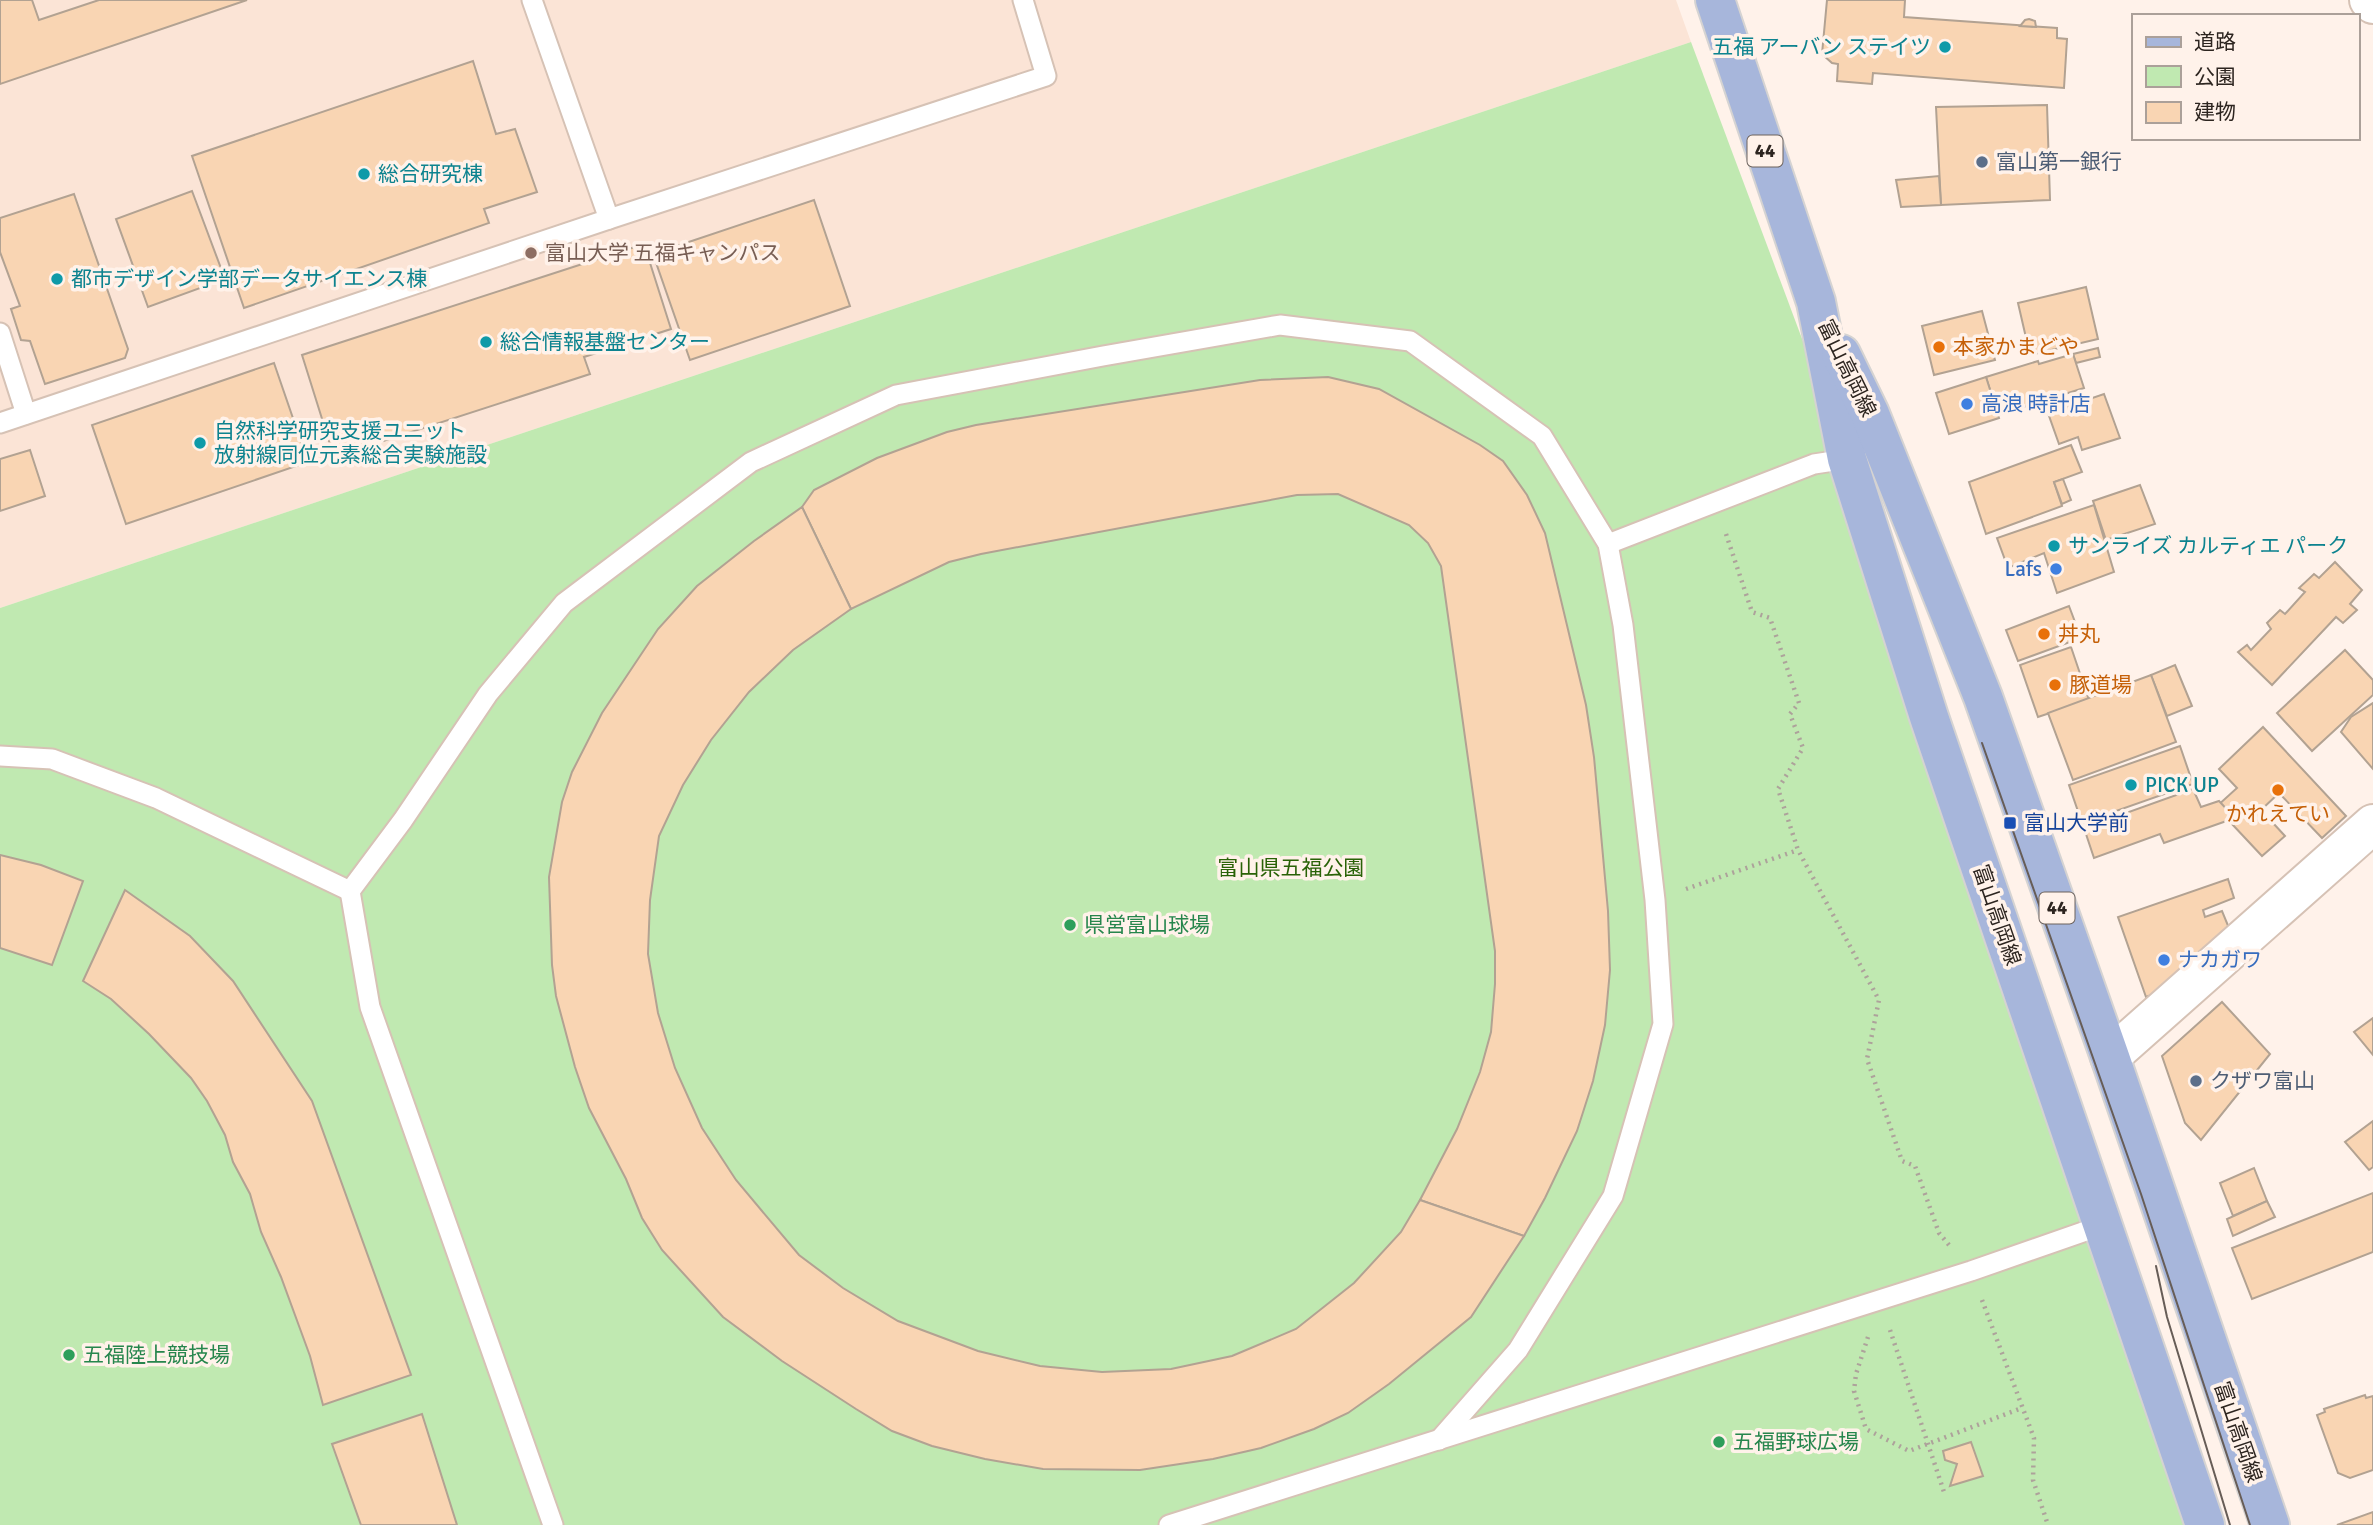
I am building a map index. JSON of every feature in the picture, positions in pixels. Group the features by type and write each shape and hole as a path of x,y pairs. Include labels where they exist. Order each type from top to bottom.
{"main road":[{"name":"44","path":"1715,0 1816,302"},
{"name":"富山高岡線","path":"1816,302 1847,459 1929,717 2205,1525"},
{"name":"富山高岡線","path":"1816,302 1870,414 1983,697 2270,1525"}],"street":[{"path":"2369,0 2373,5"},
{"path":"2110,1057 2373,824"}],"lane":[{"path":"531,0 610,219"},
{"path":"0,424 1046,76 1023,0"},
{"path":"553,1525 370,1007 350,891 403,820 488,694 564,603 751,462 895,394 1280,325 1410,341 1542,436 1608,544 1623,625 1655,900 1663,1024 1613,1196 1518,1350 1439,1440"},
{"path":"0,333 26,415"},
{"path":"1608,544 1814,464 1847,459"},
{"path":"0,756 52,758 143,793 350,891"},
{"path":"1170,1525 1971,1271 2103,1225"}],"path":[{"path":"1716,504 1752,612 1770,618 1799,703 1790,714 1803,748 1777,789 1798,850 1879,1000 1867,1059 1902,1161 1915,1166 1939,1233 1971,1271 2034,1438 2033,1480 2048,1525"},
{"path":"1655,900 1798,850"},
{"path":"1880,1300 1856,1374 1854,1391 1866,1429 1909,1451 2022,1408"},
{"path":"1880,1300 1945,1495"}],"shaded area":[{"name":"富山大学 五福キャンパス","path":"0,0 1676,0 1691,42 0,608"}],"green space":[{"name":"富山県五福公園","path":"1691,42 1847,459 2194,1525 0,1525 0,608"}],"building":[{"path":"0,0 32,0 39,20 99,0 247,0 0,84"},
{"name":"五福 アーバン ステイツ","path":"1827,0 1905,0 1904,17 2057,28 2057,38 2067,39 2064,88 1873,73 1872,84 1837,81 1838,64 1832,63 1822,54"},
{"path":"2025,20 2035,21 2036,27 2020,26"},
{"name":"総合研究棟","path":"473,61 496,134 515,129 537,192 484,209 489,223 244,308 192,156"},
{"path":"2047,105 2050,200 1941,205 1936,107"},
{"path":"1939,176 1941,205 1901,207 1896,180"},
{"path":"192,191 225,279 148,307 116,219"},
{"name":"都市デザイン学部データサイエンス棟","path":"74,194 128,349 125,358 45,384 30,341 21,340 11,309 20,306 0,252 0,218"},
{"name":"総合情報基盤センター","path":"814,200 850,306 690,360 653,254"},
{"name":"総合情報基盤センター","path":"644,244 671,329 584,357 590,374 334,457 302,355"},
{"path":"2086,287 2098,339 2030,355 2018,303"},
{"path":"1982,311 1995,360 1934,375 1922,326"},
{"path":"2098,348 2100,357 2076,363 2073,354"},
{"path":"2073,354 2084,388 1998,415 1986,377 2038,361 2039,364"},
{"name":"自然科学研究支援ユニット 放射線同位元素総合実験施設","path":"274,363 308,462 126,524 92,425"},
{"path":"1328,377 1379,389 1480,445 1503,461 1527,495 1545,533 1586,705 1594,757 1608,911 1610,970 1605,1025 1593,1081 1577,1131 1524,1236 1420,1200 1457,1129 1480,1072 1491,1032 1495,984 1495,951 1441,566 1428,543 1409,525 1338,494 1297,495 949,562 851,609 802,507 814,490 877,458 947,432 976,425 1260,380"},
{"name":"高浪 時計店","path":"1986,377 1999,418 1949,434 1936,393"},
{"path":"2104,394 2120,438 2082,450 2078,437 2059,444 2048,413"},
{"path":"2071,445 2082,472 2054,482 2062,506 1986,534 1969,482"},
{"path":"30,450 45,496 0,511 0,459"},
{"path":"2063,479 2071,500 2062,504 2054,482"},
{"path":"2140,485 2155,524 2106,540 2093,501"},
{"name":"サンライズ カルティエ パーク","path":"2094,505 2114,572 2057,593 2044,553 2008,568 1997,538"},
{"path":"802,507 851,609 793,650 749,692 711,740 683,785 659,836 650,900 648,954 658,1013 675,1068 702,1128 736,1180 799,1255 843,1288 898,1321 978,1351 1040,1366 1102,1372 1171,1369 1232,1356 1296,1329 1354,1283 1401,1232 1420,1200 1524,1236 1471,1317 1389,1384 1348,1413 1314,1429 1261,1448 1213,1459 1140,1470 1043,1469 932,1446 892,1431 856,1409 782,1361 723,1317 662,1250 642,1218 626,1179 589,1108 556,996 552,965 549,877 562,802 572,772 602,713 658,629 697,586"},
{"path":"2335,562 2362,590 2350,604 2357,610 2343,623 2336,617 2272,685 2238,652 2247,645 2251,650 2271,629 2267,623 2280,610 2285,614 2305,592 2299,588 2314,574 2319,578"},
{"name":"丼丸","path":"2069,606 2081,638 2018,661 2006,630"},
{"path":"2071,647 2089,700 2038,717 2020,665"},
{"path":"2345,650 2373,680 2373,695 2312,751 2277,713"},
{"path":"2175,665 2192,706 2167,716 2151,675"},
{"path":"2151,675 2176,742 2073,780 2048,713"},
{"path":"2373,703 2373,769 2341,732 2351,717"},
{"name":"かれえてい","path":"2263,727 2346,816 2322,838 2279,793 2261,810 2285,836 2262,856 2216,807 2237,788 2219,769"},
{"name":"PICK UP","path":"2180,746 2193,784 2082,823 2069,785"},
{"path":"2193,789 2201,807 2219,801 2235,818 2164,843 2160,834 2094,858 2084,828"},
{"path":"0,855 41,865 83,881 52,965 0,948"},
{"name":"ナカガワ","path":"2228,879 2234,898 2203,910 2205,917 2222,911 2229,928 2162,991 2146,997 2118,917"},
{"path":"125,890 190,936 233,981 312,1101 411,1375 323,1405 310,1356 261,1232 250,1194 207,1101 191,1078 149,1034 111,999 83,981"},
{"path":"2222,1002 2270,1054 2201,1140 2185,1123 2162,1056"},
{"path":"2373,1018 2373,1055 2354,1032"},
{"path":"2373,1121 2373,1167 2369,1170 2345,1142"},
{"path":"2254,1168 2267,1201 2233,1216 2220,1183"},
{"path":"2373,1193 2373,1252 2252,1299 2232,1248"},
{"path":"2267,1201 2275,1217 2233,1236 2227,1219"},
{"path":"2365,1395 2366,1398 2373,1396 2373,1470 2350,1478 2338,1473 2317,1415 2325,1412 2324,1409"},
{"path":"422,1414 457,1525 361,1525 332,1444"},
{"path":"1971,1442 1983,1476 1950,1486 1957,1464 1945,1460 1943,1451"},
{"path":"2373,1512 2373,1525 2337,1525"}],"tram line":[{"path":"1982,743 2141,1194 2250,1525"},
{"path":"2156,1266 2167,1317 2230,1525"}],"place":[{"name":"五福 アーバン ステイツ","path":"1945,47"},
{"name":"富山第一銀行","path":"1982,162"},
{"name":"総合研究棟","path":"364,174"},
{"name":"富山大学 五福キャンパス","path":"531,253"},
{"name":"都市デザイン学部データサイエンス棟","path":"57,279"},
{"name":"総合情報基盤センター","path":"486,342"},
{"name":"本家かまどや","path":"1939,347"},
{"name":"高浪 時計店","path":"1967,404"},
{"name":"自然科学研究支援ユニット 放射線同位元素総合実験施設","path":"200,443"},
{"name":"サンライズ カルティエ パーク","path":"2054,546"},
{"name":"Lafs","path":"2056,569"},
{"name":"丼丸","path":"2044,634"},
{"name":"豚道場","path":"2055,685"},
{"name":"PICK UP","path":"2131,785"},
{"name":"かれえてい","path":"2278,790"},
{"name":"富山大学前","path":"2010,823"},
{"name":"県営富山球場","path":"1070,925"},
{"name":"ナカガワ","path":"2164,960"},
{"name":"クザワ富山","path":"2196,1081"},
{"name":"五福陸上競技場","path":"69,1355"},
{"name":"五福野球広場","path":"1719,1442"}]}
